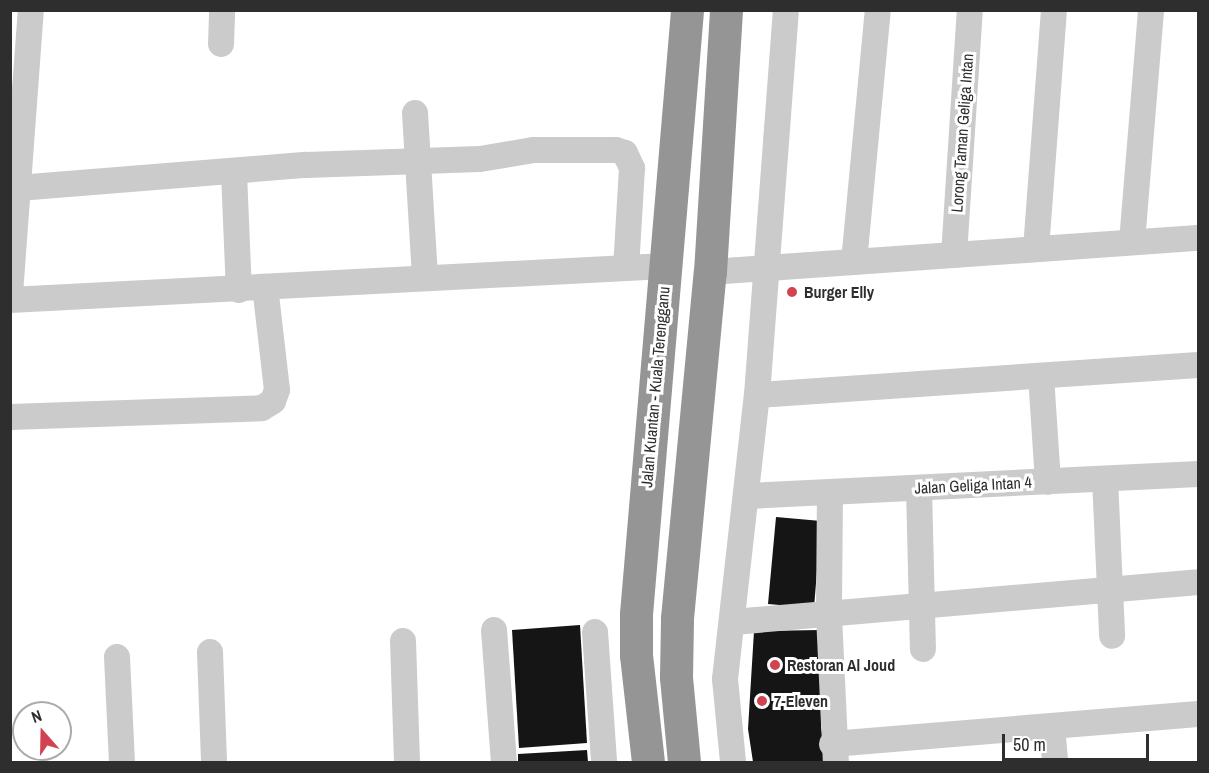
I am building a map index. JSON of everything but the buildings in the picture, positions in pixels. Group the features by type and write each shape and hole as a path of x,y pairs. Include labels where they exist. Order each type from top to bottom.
{"highway":[{"name":"Jalan Kuantan - Kuala Terengganu","path":"648,762 636,655 636,614 687,10"},
{"path":"684,762 676,688 677,618 710,272 726,10"}],"street":[{"path":"10,294 16,172 31,10"},
{"path":"221,44 222,10"},
{"path":"732,762 725,679 757,395 786,10"},
{"path":"854,262 878,10"},
{"name":"Lorong Taman Geliga Intan","path":"954,255 970,10"},
{"path":"1036,249 1054,10"},
{"path":"1132,242 1151,10"},
{"path":"415,113 424,278"},
{"path":"16,172 234,173 417,160 480,159 534,150 625,153 632,168 627,268"},
{"path":"234,173 239,290"},
{"path":"710,272 1198,238"},
{"path":"10,300 239,290 665,266"},
{"path":"10,417 262,408 273,401 277,390 265,287"},
{"path":"757,395 1198,365"},
{"path":"1041,376 1048,482"},
{"name":"Jalan Geliga Intan 4","path":"747,496 1198,474"},
{"path":"1105,479 1112,636"},
{"path":"919,488 923,649"},
{"path":"830,492 829,616 834,753 1052,726 1198,714"},
{"path":"733,622 829,616 1198,582"},
{"path":"494,630 504,762"},
{"path":"595,632 604,762"},
{"path":"403,641 407,762"},
{"path":"210,652 214,762"},
{"path":"117,657 122,762"},
{"path":"1052,726 1055,762"}],"place":[{"name":"Burger Elly","path":"792,292"},
{"name":"Restoran Al Joud","path":"775,665"},
{"name":"7-Eleven","path":"762,701"}]}
